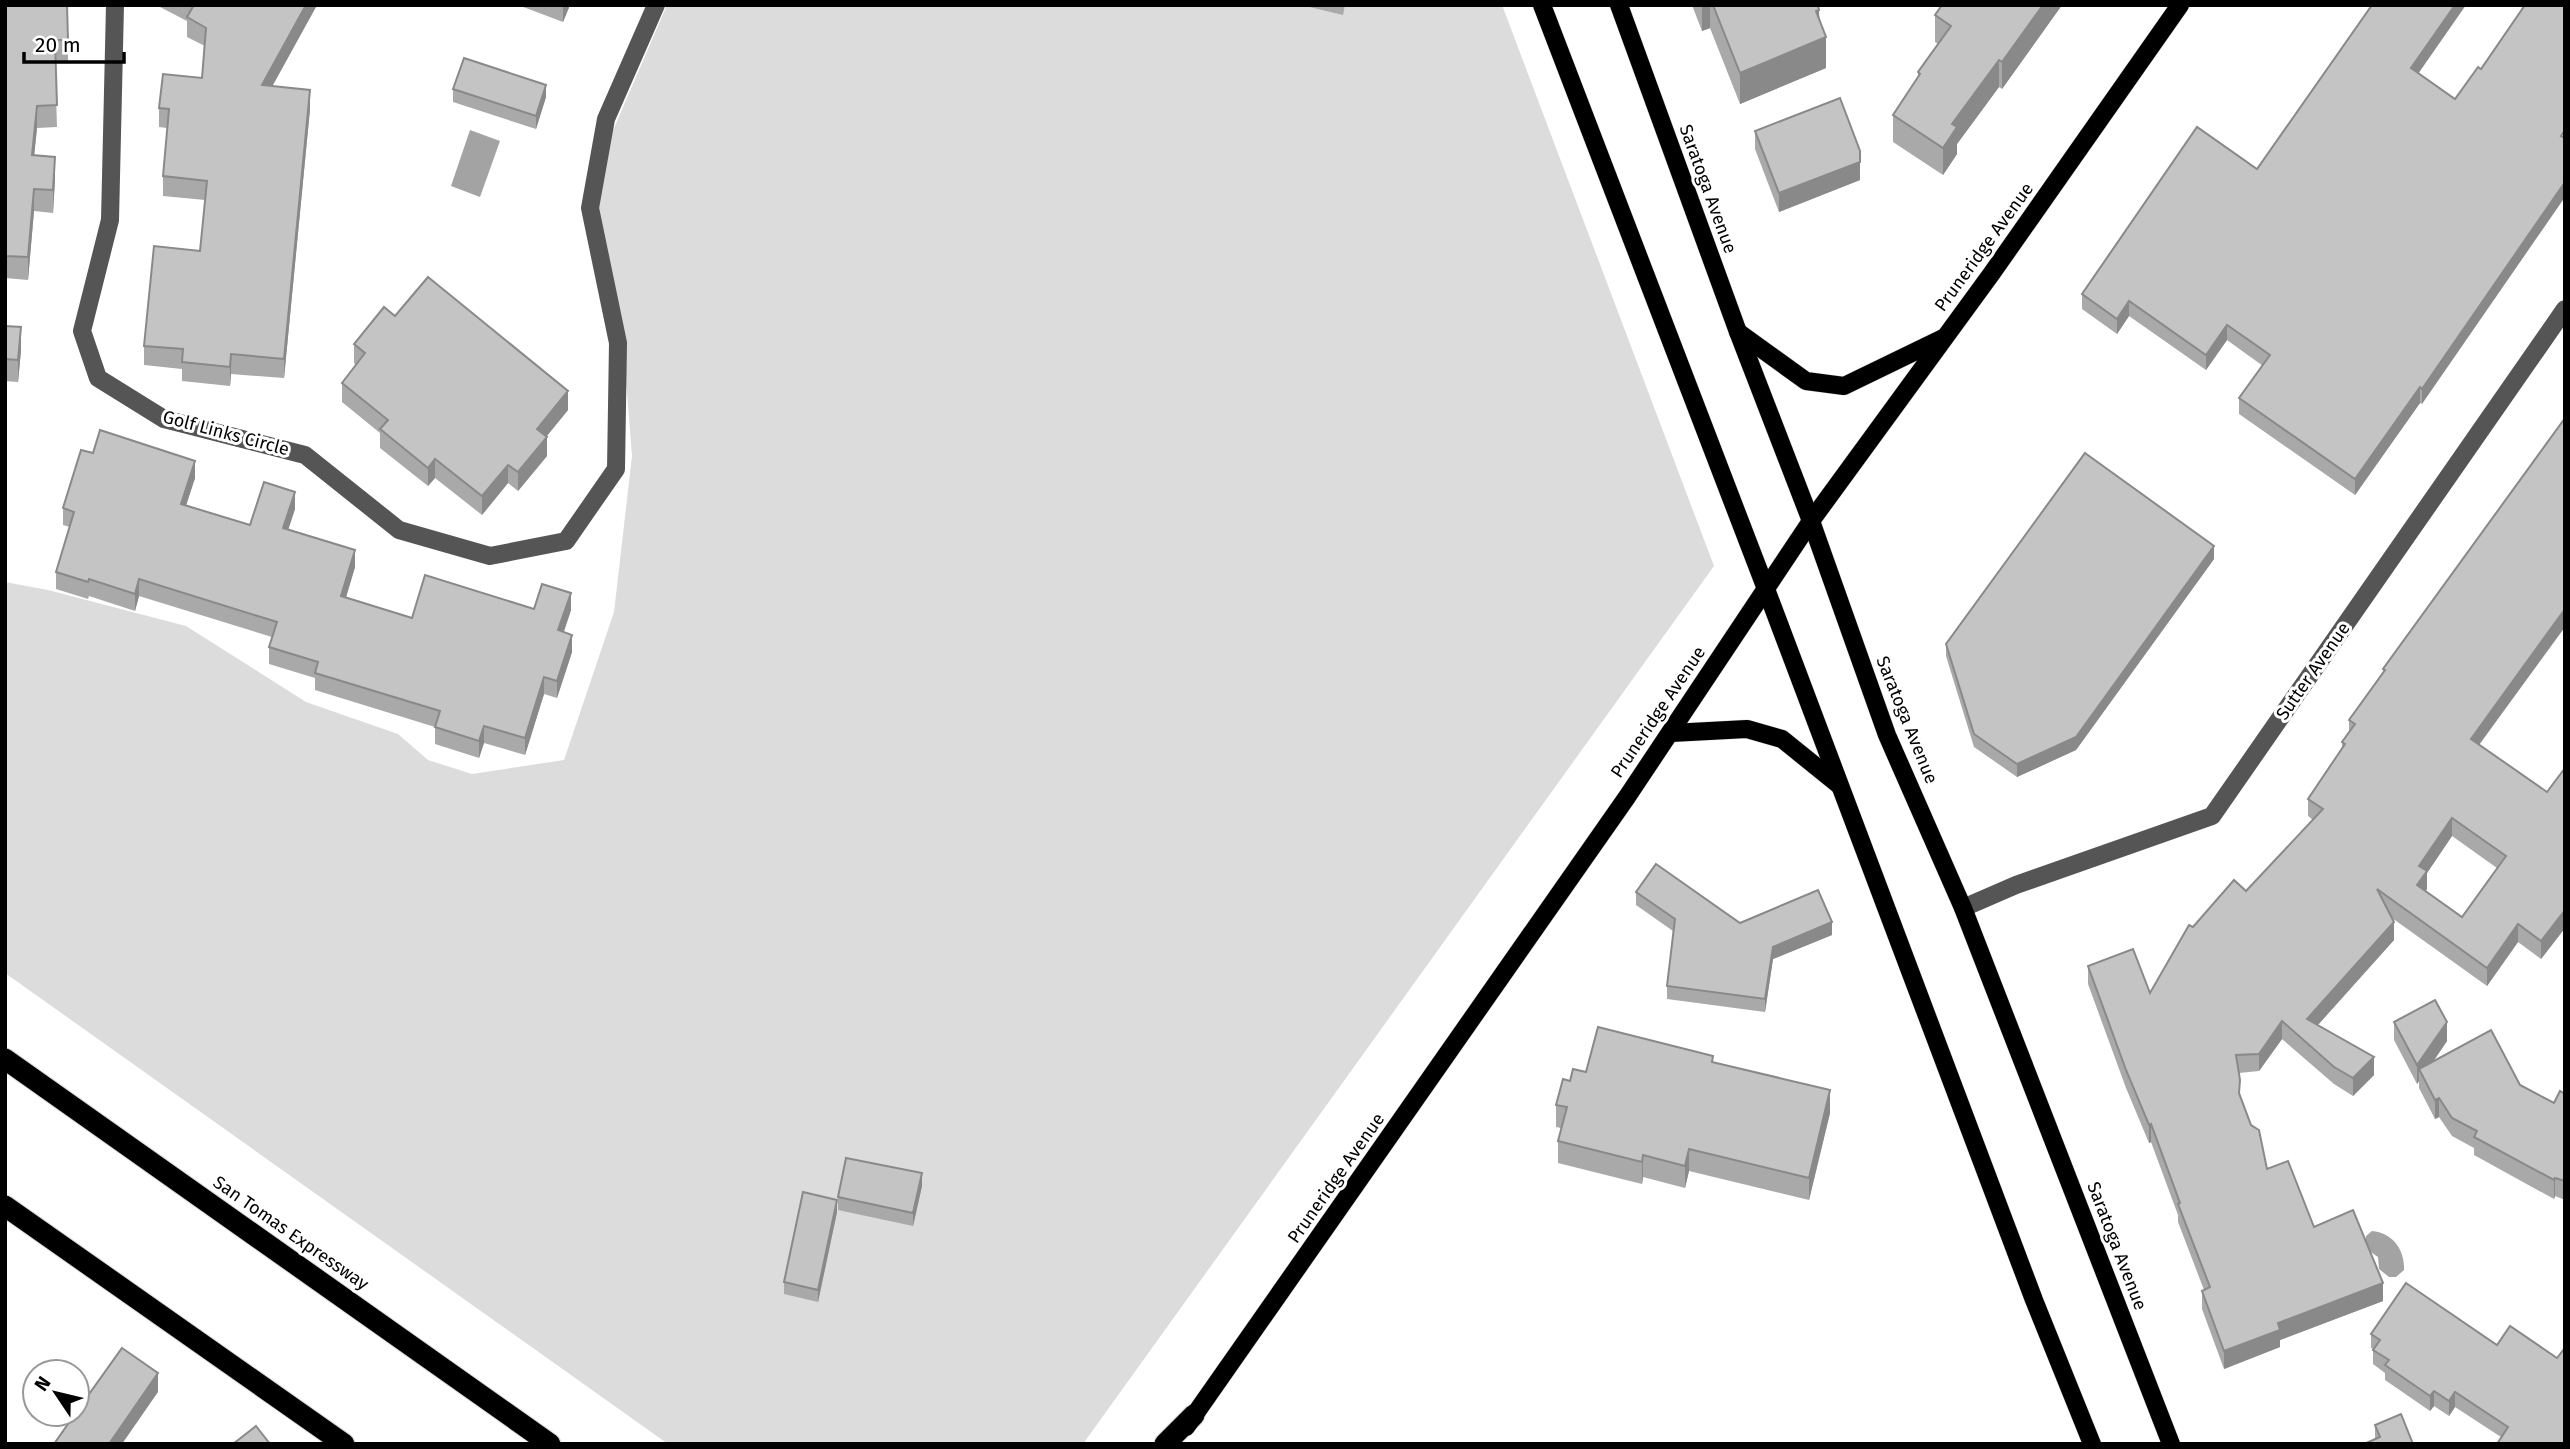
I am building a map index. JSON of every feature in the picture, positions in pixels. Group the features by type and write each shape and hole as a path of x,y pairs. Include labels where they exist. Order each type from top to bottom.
{"highway":[{"name":"San Tomas Expressway","path":"5,1059 550,1444"},
{"path":"5,1206 344,1444"},
{"path":"1165,1444 1194,1415"}],"main road":[{"path":"1542,5 2034,1300 2092,1444"},
{"name":"Saratoga Avenue","path":"1619,5 1738,332 1811,521 1887,735 1963,908 2171,1444"},
{"name":"Pruneridge Avenue","path":"1174,1444 1399,1126 1671,733 1811,521 1946,336 2180,5"},
{"path":"1738,332 1806,381 1844,386 1946,336"},
{"path":"1671,733 1746,729 1782,739 1839,785"}],"street":[{"name":"Golf Links Circle","path":"115,5 110,220 82,331 98,378 164,419 305,455 399,530 490,556 566,541 616,469 618,343 590,208 606,119 656,5"},
{"name":"Sutter Avenue","path":"1963,908 2016,885 2212,816 2565,309"}],"shaded area":[{"path":"667,5 1502,5 1714,566 1083,1444 668,1444 5,973 5,582 48,590 186,626 306,702 398,734 428,760 472,774 564,760 614,612 632,456 623,341 597,206 611,135"},
{"path":"470,130 500,141 480,197 451,186"},
{"path":"2372,1231 2386,1235 2400,1249 2404,1270 2396,1277 2389,1277 2379,1269 2378,1257 2365,1248 2366,1236"}],"building":[{"path":"5,5 67,5 68,40 55,40 57,105 37,106 32,155 55,157 53,190 34,189 28,257 5,256"},
{"path":"194,5 306,5 262,85 310,90 284,359 231,354 230,367 182,362 183,349 144,346 154,246 200,251 207,181 163,176 169,109 159,108 163,74 202,78 206,28 187,17"},
{"path":"1713,5 1818,5 1819,10 1816,11 1826,37 1740,73"},
{"path":"1942,5 2043,5 1952,124 1957,127 1943,148 1893,115 1920,74 1918,72 1951,26 1935,15"},
{"path":"2372,5 2455,5 2411,68 2455,99 2478,67 2481,69 2525,5 2565,5 2565,130 2561,136 2565,138 2565,182 2422,389 2420,387 2355,479 2239,398 2270,355 2227,325 2206,355 2129,301 2117,319 2082,294 2197,127 2257,169"},
{"path":"464,58 546,85 536,116 453,89"},
{"path":"1840,98 1860,151 1860,162 1779,193 1755,131"},
{"path":"428,277 568,391 537,429 547,437 518,472 508,465 482,496 435,459 428,468 380,429 388,420 342,383 365,353 354,344 384,307 395,316"},
{"path":"5,326 21,327 18,360 5,359"},
{"path":"2565,418 2565,609 2471,739 2547,792 2565,768 2565,910 2541,941 2518,924 2487,968 2377,889 2394,922 2307,1019 2374,1057 2353,1078 2334,1067 2282,1021 2259,1054 2236,1055 2239,1093 2251,1125 2259,1130 2267,1169 2288,1161 2314,1227 2353,1210 2383,1283 2278,1323 2280,1330 2224,1351 2202,1291 2210,1287 2151,1124 2149,1125 2126,1070 2088,966 2133,949 2150,993 2189,925 2193,927 2234,880 2246,891 2323,809 2308,799 2345,744 2342,742 2355,724 2349,720 2385,670 2383,669","holes":["2452,818 2506,856 2462,917 2417,885 2427,871 2419,866"]},
{"path":"100,430 195,461 181,504 250,525 264,482 295,492 283,528 355,550 341,596 412,618 425,575 534,609 542,584 571,593 558,630 572,635 557,681 544,677 525,738 484,726 479,741 435,727 440,711 315,673 318,662 269,647 277,622 139,579 135,594 89,579 88,582 56,572 74,512 63,508 81,450 93,453"},
{"path":"2085,453 2214,546 2076,737 2017,764 1974,734 1946,644"},
{"path":"1656,864 1740,923 1818,890 1832,922 1773,947 1765,999 1667,986 1675,919 1636,892"},
{"path":"2435,1000 2447,1022 2417,1065 2394,1022"},
{"path":"1598,1027 1713,1056 1712,1062 1830,1090 1809,1178 1689,1149 1685,1166 1643,1155 1642,1162 1558,1141 1567,1107 1556,1105 1563,1079 1570,1081 1573,1069 1586,1072"},
{"path":"2491,1030 2520,1085 2554,1103 2560,1091 2565,1094 2565,1181 2554,1180 2474,1137 2477,1131 2452,1118 2439,1098 2435,1100 2419,1069"},
{"path":"846,1158 922,1173 913,1213 838,1197"},
{"path":"803,1192 837,1200 818,1290 784,1282"},
{"path":"2406,1283 2497,1345 2510,1326 2557,1358 2565,1350 2565,1444 2497,1444 2508,1427 2455,1392 2449,1401 2434,1391 2430,1396 2385,1365 2389,1360 2373,1350 2380,1340 2371,1334"},
{"path":"122,1348 158,1373 109,1444 54,1444 65,1428 91,1428 91,1391"},
{"path":"2401,1414 2413,1444 2364,1444 2380,1437 2375,1425"},
{"path":"256,1426 270,1444 233,1444"}]}
